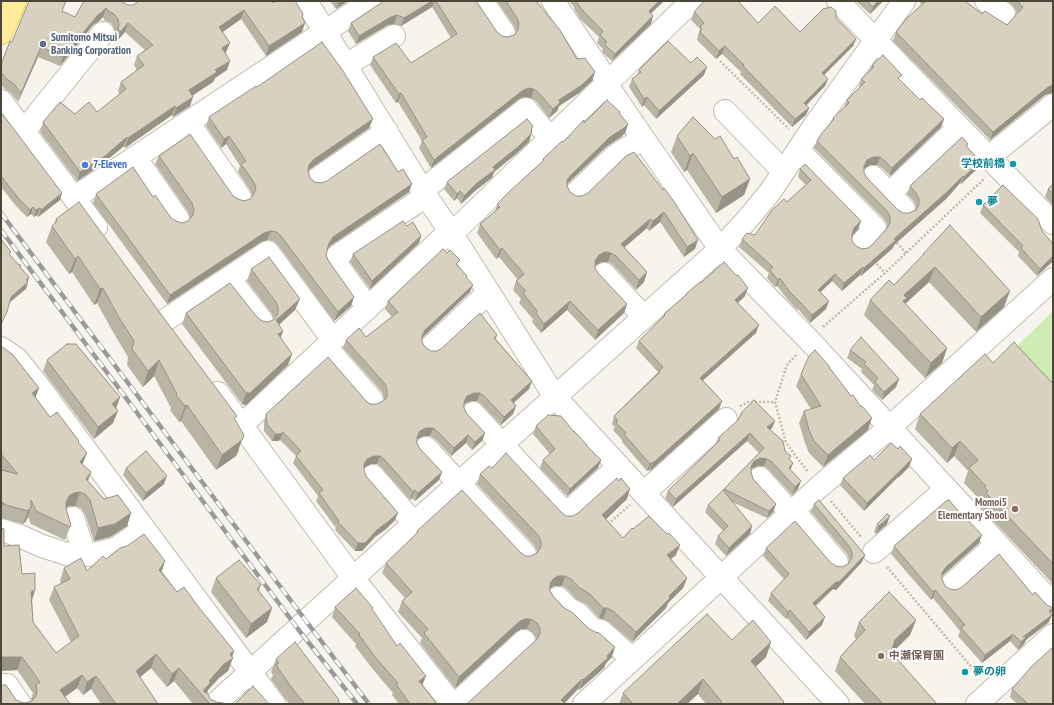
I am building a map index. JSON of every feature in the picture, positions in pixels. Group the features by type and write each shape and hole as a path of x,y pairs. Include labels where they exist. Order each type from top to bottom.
{"main road":[{"path":"1,33 15,1"}],"street":[{"path":"306,1 386,131 555,397 838,704"},
{"path":"74,198 371,1"},
{"path":"482,1 504,34"},
{"path":"552,1 608,82 611,91 642,138 729,260 808,339 1053,604"},
{"path":"242,425 450,231 462,225 692,1"},
{"path":"838,1 1053,223"},
{"path":"215,704 414,523 720,249 746,222 770,192 800,146 904,1"},
{"path":"986,1 1004,14"},
{"path":"24,131 103,33"},
{"path":"346,65 394,36"},
{"path":"1,101 106,241"},
{"path":"989,157 1053,105"},
{"path":"368,308 335,262 337,256 425,193 526,109 550,138"},
{"path":"725,111 784,171"},
{"path":"188,122 240,197"},
{"path":"889,194 959,127"},
{"path":"317,179 386,131"},
{"path":"576,193 615,156 642,138"},
{"path":"800,146 876,228 861,244"},
{"path":"135,157 178,219"},
{"path":"873,177 904,210"},
{"path":"164,321 268,252 329,344 372,400"},
{"path":"604,274 644,317"},
{"path":"229,278 262,321"},
{"path":"584,704 819,487 890,428 1053,279"},
{"path":"432,347 489,292"},
{"path":"150,302 178,339"},
{"path":"1,348 18,359 274,704"},
{"path":"205,376 353,578 452,704"},
{"path":"473,413 566,514 619,466"},
{"path":"644,493 726,419"},
{"path":"426,448 525,554"},
{"path":"373,476 414,523"},
{"path":"760,478 837,562"},
{"path":"874,552 946,489"},
{"path":"73,518 85,555"},
{"path":"1,530 70,555 89,555 115,549 144,529"},
{"path":"951,586 997,544"},
{"path":"558,598 569,609 577,613 593,630 601,632 632,659"},
{"path":"977,704 1053,635"},
{"path":"456,704 524,641"},
{"path":"1,685 7,686 20,704"}],"path":[{"path":"720,60 800,146"},
{"path":"726,419 734,409 748,402 775,402"},
{"path":"604,527 644,493"}],"green space":[{"path":"1053,311 1053,391 1014,349"}],"building":[{"path":"29,1 66,1 62,11 75,17 84,1 121,1 128,5 133,5 139,1 272,1 273,3 276,1 295,1 303,14 302,17 305,23 269,46 244,10 219,27 230,43 222,48 230,61 215,70 217,72 189,90 193,97 176,108 175,106 128,138 127,137 105,156 80,172 43,122 60,102 75,114 89,102 97,112 126,89 121,82 144,65 137,56 153,45 128,23 120,32 118,28 118,19 106,8 97,16 63,57 41,47 21,93 1,72 2,62 10,41 12,42"},
{"path":"383,1 432,1 404,18 397,15 391,17 359,36 351,23"},
{"path":"436,1 476,1 497,32 502,36 508,37 514,35 518,30 519,23 506,1 536,1 560,30 577,59 585,58 595,72 582,85 559,100 560,103 553,109 534,89 528,88 522,91 434,160 422,140 427,137 401,93 399,94 373,57 396,43 411,63 457,34"},
{"path":"576,1 659,1 649,11 653,16 615,54 607,47 605,44 607,42 600,35 603,31 583,11"},
{"path":"704,1 738,1 758,23 775,6 800,32 823,9 831,7 836,11 836,18 856,39 822,73 828,79 804,103 809,108 795,119 725,46 719,51 700,32 702,29 700,27 704,23 694,12"},
{"path":"867,1 878,1 873,7"},
{"path":"926,1 965,1 982,14 985,11 1007,25 1023,7 1019,1 1053,1 1053,85 1048,87 993,132 896,32 906,19"},
{"path":"668,41 691,63 697,57 707,67 659,111 647,97 644,99 632,79 641,72 639,70"},
{"path":"322,42 343,71 373,119 313,160 309,165 308,171 310,178 315,182 321,183 327,181 380,144 398,172 403,169 412,184 333,237 329,243 326,255 328,260 354,297 338,312 281,236 277,232 271,231 264,233 170,295 96,194 133,167 153,197 155,195 171,218 182,223 188,221 193,215 194,210 192,203 159,156 190,134 233,196 244,201 250,199 254,194 256,187 241,164 246,161 229,136 224,139 209,117 256,86 257,87"},
{"path":"883,55 902,75 898,78 920,100 922,98 944,119 892,168 880,157 873,157 867,160 864,166 864,173 867,178 898,210 903,213 909,213 916,210 919,205 919,199 910,186 962,137 968,144 966,146 980,161 864,268 863,267 844,283 835,274 818,290 829,301 812,315 790,292 780,278 778,280 770,270 773,267 742,239 747,233 755,235 772,210 784,199 787,202 811,180 800,169 805,164 861,221 854,228 852,234 852,241 856,246 862,249 868,248 887,228 890,223 890,216 887,211 817,141 834,119 833,118 849,103 847,100 865,82 861,79 874,67 872,65"},
{"path":"607,100 620,112 619,113 628,124 610,137 571,175 567,180 567,186 570,192 576,196 582,196 588,193 626,156 634,152 663,190 664,188 675,203 698,240 687,247 664,212 653,221 650,219 621,244 647,272 639,280 616,256 611,253 605,252 599,255 595,261 595,268 598,273 627,304 598,330 570,301 544,324 536,313 537,311 523,293 526,291 516,281 524,274 502,248 500,250 480,224 500,207 497,204 510,191"},
{"path":"1,112 62,193 41,210 40,208 36,210 33,207 30,210 19,199 1,176"},
{"path":"693,117 715,139 720,136 734,159 737,157 750,179 722,197 693,153 690,156 677,136"},
{"path":"527,119 533,126 531,134 493,167 495,170 477,183 464,196 460,191 457,194 447,182"},
{"path":"1053,184 1053,194 1048,189"},
{"path":"1003,185 1038,219 1042,231 1053,244 1053,256 1040,269 1021,248 1023,246 983,205"},
{"path":"79,202 237,416 234,418 244,435 242,440 222,455 187,405 185,406 176,395 177,394 159,360 148,371 132,349 134,341 103,288 100,289 78,256 75,259 52,226 57,221 56,219"},
{"path":"403,221 407,226 413,222 421,236 372,281 353,254"},
{"path":"950,225 1010,291 981,317 935,267 904,295 907,298 903,301 947,348 931,363 870,300 889,280 894,285"},
{"path":"1,239 11,252 9,254 19,265 21,265 20,267 29,277 26,280 28,282 11,297 7,312 1,324"},
{"path":"443,249 447,253 450,250 460,260 456,264 473,285 425,330 422,336 422,342 425,347 431,351 437,351 442,348 480,313 497,335 494,338 532,381 511,400 516,406 504,417 480,393 474,393 467,396 464,402 464,408 467,414 485,433 475,442 468,435 454,448 433,428 426,428 420,431 417,437 417,443 420,449 442,472 418,493 415,490 413,492 380,456 374,456 367,459 364,464 366,476 398,513 378,529 365,543 358,543 338,522 339,521 319,493 323,490 296,456 301,451 283,432 281,434 275,434 267,424 266,414 328,357 366,401 370,404 377,404 383,401 387,397 385,384 346,340 359,328 366,337 398,312 388,301"},
{"path":"269,257 300,299 276,320 283,331 278,334 292,354 250,393 246,393 186,313 230,283 257,317 262,321 268,322 273,320 278,314 276,302 251,269"},
{"path":"724,262 737,276 738,275 748,288 735,300 759,325 700,378 722,401 653,463 652,462 650,464 624,434 626,433 616,423 618,421 614,416 660,372 659,371 663,367 639,341 665,315 664,314"},
{"path":"861,337 899,379 884,392 875,382 878,378 864,364 866,362 850,350"},
{"name":"Momoi5 Elementary Shool","path":"1014,342 1053,384 1053,564 986,493 988,491 984,487 986,486 969,468 978,460 960,441 952,448 920,414 985,354 993,363"},
{"path":"67,344 76,344 120,397 112,404 118,411 98,427 47,360"},
{"path":"1,346 13,355 39,388 32,393 50,417 57,412 87,453 80,462 91,472 86,479 104,499 118,495 131,513 115,524 98,528 90,500 86,495 80,492 69,496 66,502 66,509 71,525 70,527 36,511 31,500 31,507 28,511 6,505 2,502 3,505 1,506 1,470 18,474 1,454"},
{"path":"815,350 851,396 853,395 861,407 862,406 872,418 828,455 814,441 809,430 804,411 821,406 801,374 809,356"},
{"path":"754,400 775,421 767,427 783,441 785,451 791,456 789,459 793,463 789,468 801,481 795,487 772,462 761,458 754,461 751,467 751,472 753,479 776,504 769,511 724,489 764,448 750,433 676,499 668,491 720,440 718,438 737,421 741,413"},
{"path":"548,415 561,416 601,460 570,489 543,460 555,449 536,426"},
{"path":"891,443 898,449 900,446 912,459 867,503 843,478 870,455 874,460"},
{"path":"146,451 167,476 146,493 126,468"},
{"path":"506,453 566,516 573,516 578,513 617,478 619,481 621,478 630,489 602,515 623,538 632,528 633,529 649,516 667,534 669,533 680,545 667,555 687,578 669,596 670,598 636,632 613,611 603,608 590,594 580,588 571,579 565,576 558,576 553,579 550,584 550,591 553,596 564,608 573,613 588,628 599,633 615,647 607,656 608,658 583,680 582,679 561,700 565,704 466,704 536,640 540,634 540,628 537,623 531,619 520,621 459,677 424,633 428,629 402,601 412,592 386,563 418,532 417,531 462,490 520,552 525,556 531,556 537,553 541,547 541,541 538,535 480,474 489,466 492,468"},
{"path":"723,490 752,526 729,548 718,536 728,526 708,505"},
{"path":"819,500 865,555 839,582 836,582 813,603 825,617 809,632 790,610 788,612 771,593 789,574 766,548 795,521 831,563 842,567 848,564 852,558 852,552 849,546 814,504"},
{"path":"949,500 965,519 966,518 982,535 945,568 942,573 942,579 945,586 956,590 962,587 999,554 1033,595 1035,592 1047,605 1053,608 1049,611 1052,615 1023,637 1027,636 1021,642 1013,634 985,655 961,628 965,625 935,590 933,592 894,546"},
{"path":"887,514 890,516 879,526 877,524"},
{"path":"1,528 4,529 4,546 19,545 22,574 35,573 35,590 31,592 33,622 56,653 79,636 54,587 70,579 64,568 81,558 87,571 103,556 106,559 120,548 127,546 144,534 165,561 159,570 177,592 184,587 234,651 230,654 233,658 224,664 209,681 211,682 203,691 208,694 210,699 225,704 210,704 179,668 172,674 156,654 136,671 158,704 116,704 96,676 87,682 82,675 60,690 70,704 1,704 1,685 6,685 16,700 25,703 32,701 36,696 36,685 40,682 22,657 1,657"},
{"path":"239,560 261,585 257,589 272,608 251,624 216,578"},
{"path":"356,588 373,608 372,609 397,646 400,643 426,676 419,681 437,704 410,704 396,684 398,683 375,657 359,635 360,634 335,607"},
{"path":"889,592 916,620 895,640 891,652 937,704 883,704 840,657 865,630 859,622"},
{"path":"707,614 732,640 753,620 771,642 751,661 784,702 782,704 719,704 722,702 703,679 677,704 633,704 623,693"},
{"path":"295,642 341,704 305,704 292,688 276,665 279,663 276,659"},
{"path":"1053,647 1053,704 1028,704 1012,689 1032,666"},
{"path":"253,686 269,704 235,704"}],"railway":[{"path":"1,213 369,704"},
{"path":"1,230 298,629 357,704"}],"place":[{"name":"Sumitomo Mitsui Banking Corporation","path":"43,44"},
{"name":"学校前橋","path":"1013,164"},
{"name":"7-Eleven","path":"85,165"},
{"name":"夢","path":"979,202"},
{"name":"Momoi5 Elementary Shool","path":"1015,509"},
{"name":"中瀬保育園","path":"881,656"},
{"name":"夢の卵","path":"965,672"}]}
